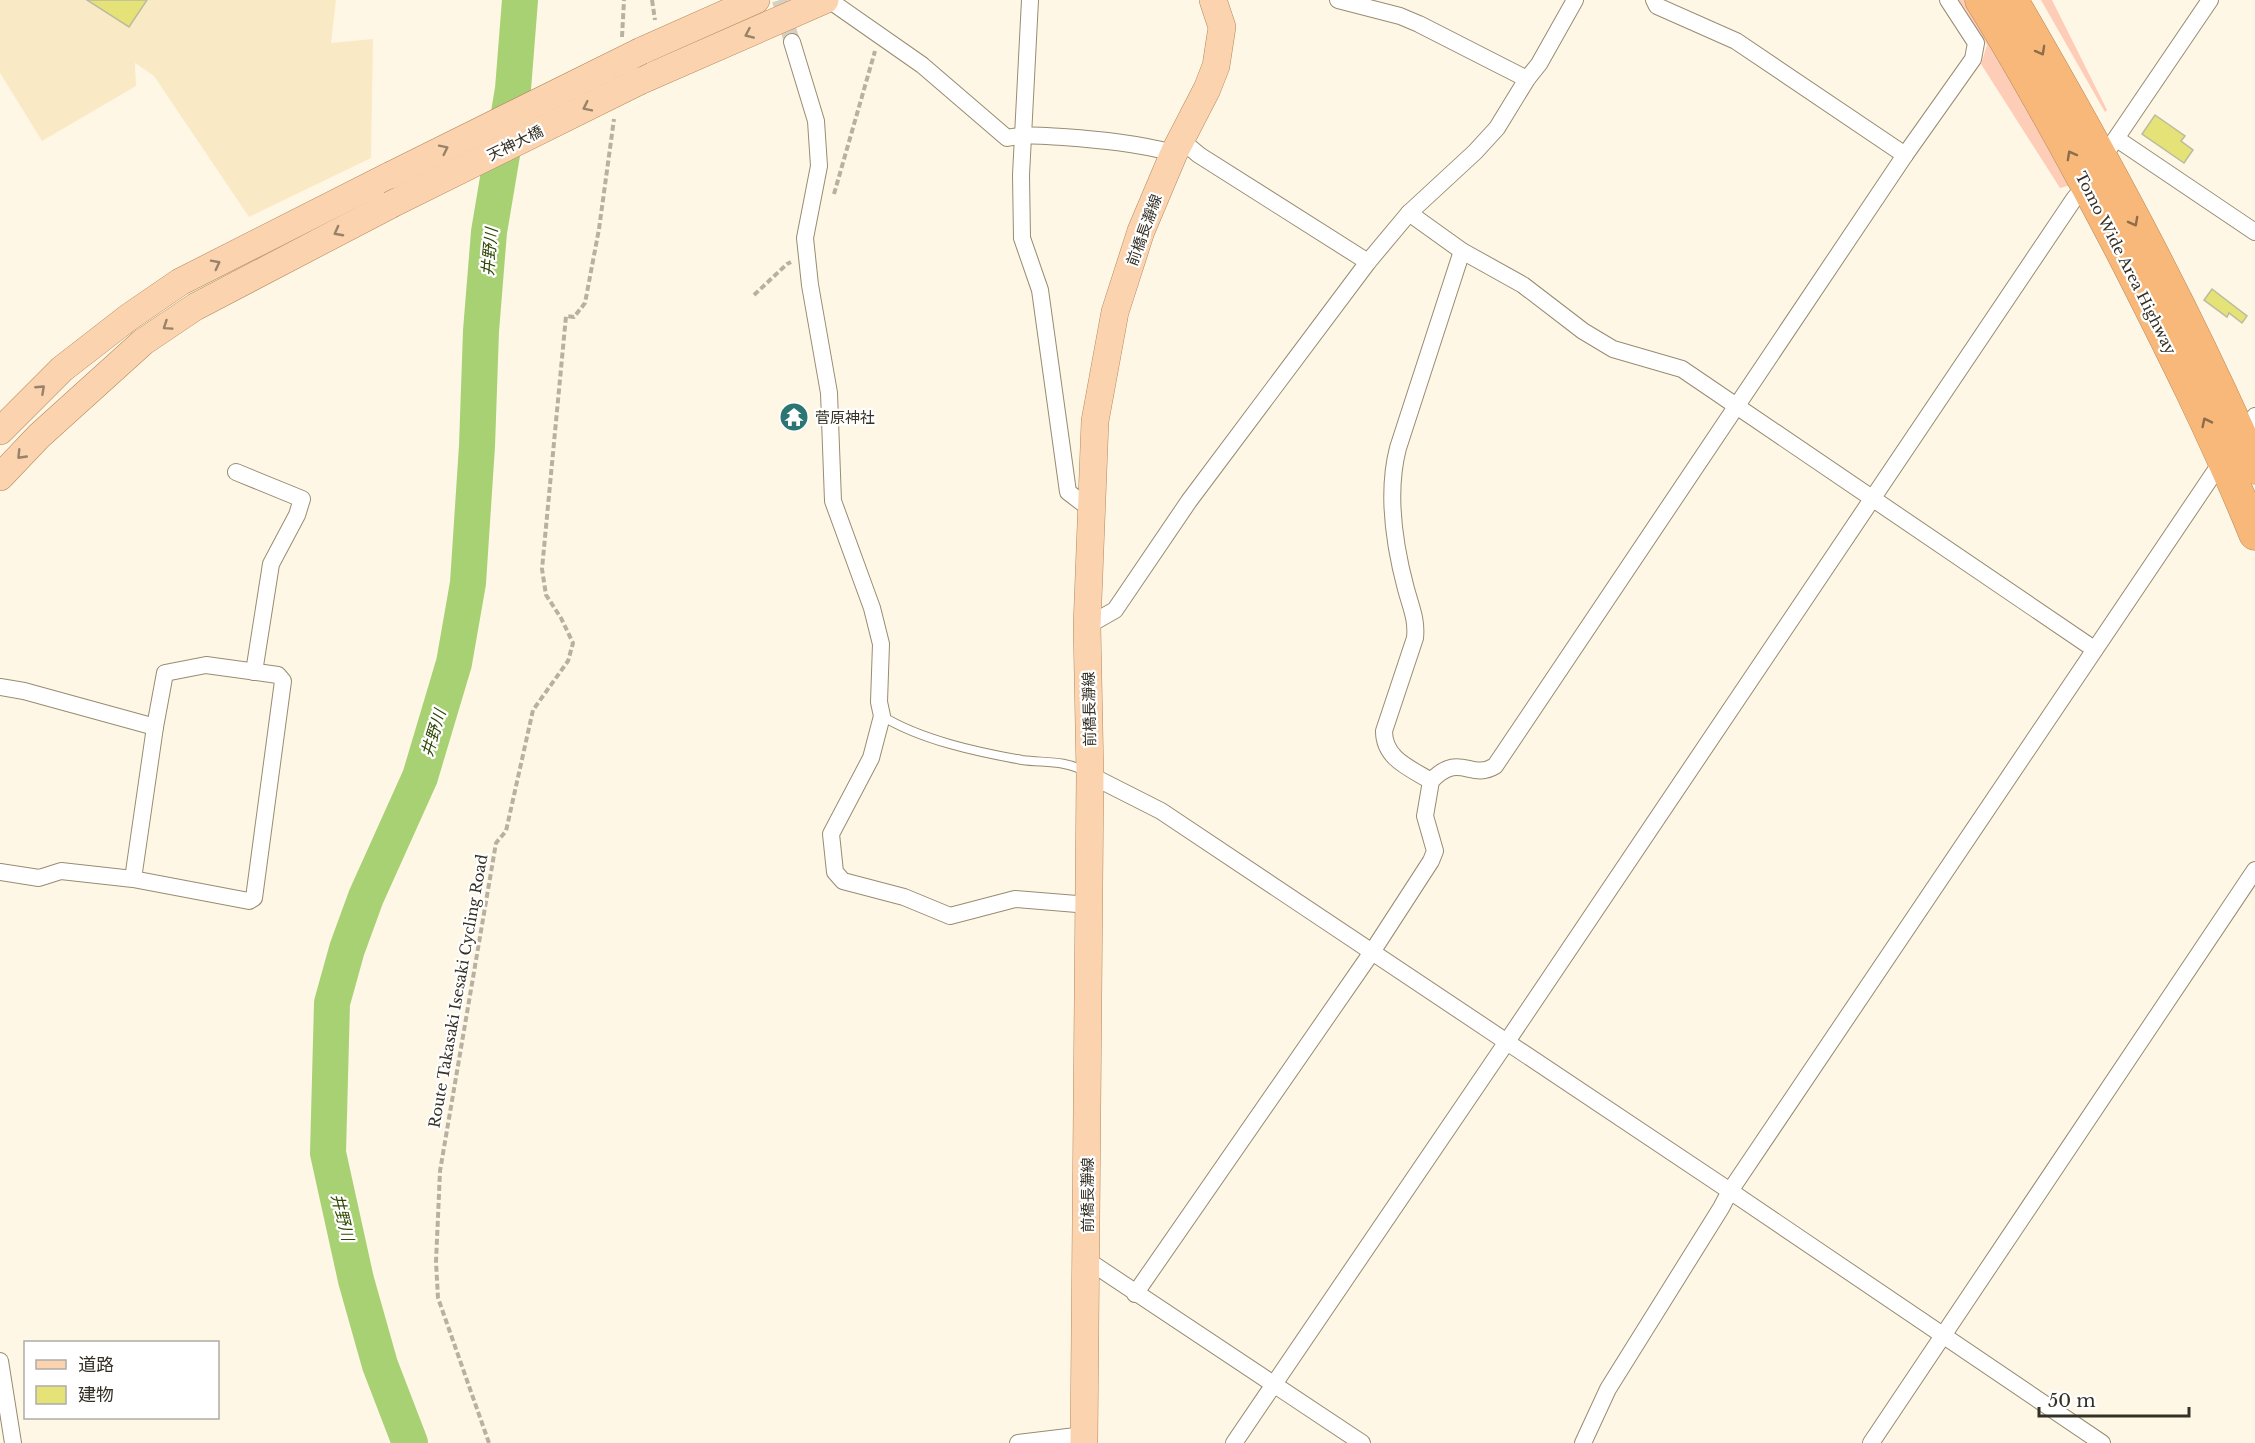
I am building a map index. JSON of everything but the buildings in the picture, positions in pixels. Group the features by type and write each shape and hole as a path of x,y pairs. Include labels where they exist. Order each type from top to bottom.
{"highway":[{"name":"Tomo Wide Area Highway","path":"1981,0 2022,66 2102,161"},
{"name":"Tomo Wide Area Highway","path":"2012,0 2102,161 2173,295 2255,468"},
{"name":"Tomo Wide Area Highway","path":"2240,436 2255,534"}],"main road":[{"name":"天神大橋","path":"0,431 62,369 129,317 180,282 391,175 632,47 756,0"},
{"name":"天神大橋","path":"0,477 81,397 152,336 195,307 390,205 640,81 827,0"},
{"name":"前橋長瀞線","path":"1084,1439 1090,775 1088,626 1095,420 1115,312 1141,231 1177,146 1207,89 1216,66 1221,27 1214,0"}],"street":[{"path":"827,0 922,65 1007,138 1024,135 1177,146 1199,155 1368,262"},
{"path":"1030,0 1021,175 1022,238 1041,290 1068,492 1093,511"},
{"path":"1338,0 1410,20 1527,79"},
{"path":"1088,626 1115,610 1189,501 1368,262 1409,213 1475,152 1497,128 1527,79 1539,64 1575,0"},
{"path":"1654,0 1658,6 1736,41 1905,155"},
{"path":"1135,1294 1372,952 1431,861 1435,851 1425,816 1431,781 1447,768 1457,766 1488,771 1495,766 1905,155 1972,59 1976,43 1948,0"},
{"path":"1234,1443 2210,0"},
{"path":"792,42 816,122 819,165 805,238 810,285 829,393 833,501 872,608 881,645 879,702 882,716 871,758 831,834 835,872 843,881 904,897 950,916 1015,899 1089,905"},
{"path":"2102,161 2255,232"},
{"path":"1409,213 1462,251 1523,285 1583,331 1613,349 1682,369 2094,649"},
{"path":"1431,781 1396,759 1384,743 1384,731 1415,638 1417,625 1406,589 1392,509 1392,469 1462,251"},
{"path":"1583,1443 1608,1389 1730,1191 2240,436"},
{"path":"236,472 302,499 297,515 271,564 254,672"},
{"path":"0,872 39,878 61,871 134,879 249,901 254,898 283,681 278,675 206,665 165,673 155,727 134,879"},
{"path":"0,687 24,691 155,727"},
{"path":"1090,775 1161,811 2102,1443"},
{"path":"1871,1443 2255,870"},
{"path":"1087,1260 1362,1443"},
{"path":"0,1361 13,1443"},
{"path":"1018,1443 1084,1439"}],"lane":[{"path":"882,716 897,726 980,753 1027,761 1073,765 1090,775"}],"path":[{"path":"624,0 632,47"},
{"path":"652,0 657,30"},
{"name":"Route Takasaki Isesaki Cycling Road","path":"489,1443 438,1298 436,1262 440,1171 496,843 506,831 533,710 568,661 573,643 546,595 542,569 566,316 574,317 585,303 599,229 614,111"}],"shaded area":[{"path":"0,0 336,0 331,43 373,39 371,158 249,217 154,76 135,63 136,86 42,141 0,73"},
{"path":"1954,0 1966,0 2075,184 2060,188 1981,64 1987,45"},
{"path":"2041,0 2052,0 2107,110 2105,112"}],"waterway":[{"name":"井野川","path":"410,1443 380,1365 356,1280 328,1153 332,1003 347,949 366,897 420,777 454,663 468,583 477,446 481,331 489,232 513,89 520,0"}],"tunnel":[{"path":"780,0 792,42"}],"place":[{"name":"菅原神社","path":"794,417"}]}
